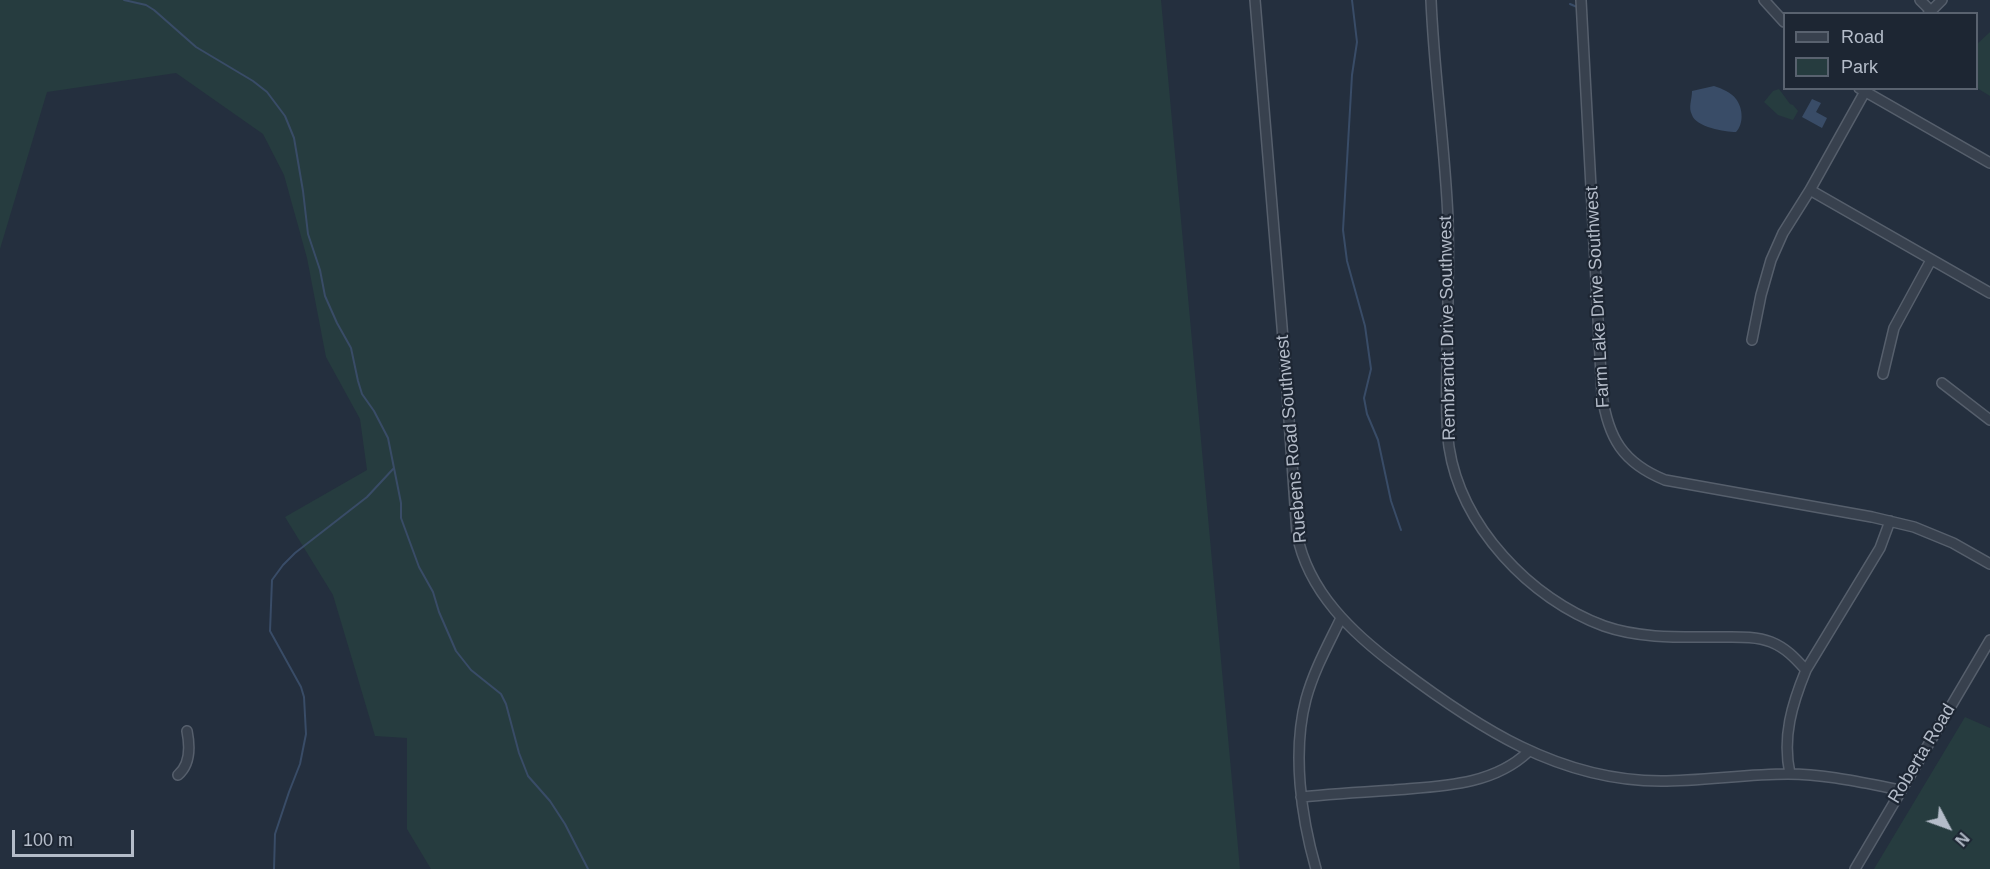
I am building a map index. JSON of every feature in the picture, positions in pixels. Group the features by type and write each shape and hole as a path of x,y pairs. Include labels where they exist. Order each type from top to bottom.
{"street":[{"name":"Ruebens Road Southwest","path":"1255,0 1297,534 1310,572 1325,598 1341,618 1363,640 1435,696 1494,734 1528,752 1585,771 1629,779 1661,781 1790,774 1826,776 1901,790"},
{"name":"Rembrandt Drive Southwest","path":"1431,0 1448,218 1446,396 1448,434 1453,463 1464,495 1478,522 1503,556 1525,578 1545,593 1593,621 1607,627 1658,637 1746,638 1769,641 1790,652 1806,670"},
{"name":"Farm Lake Drive Southwest","path":"1581,0 1602,394 1605,416 1622,452 1652,475 1665,480 1890,521 1928,532 1990,564"},
{"path":"1764,0 1783,20"},
{"path":"1920,0 1930,12 1942,0"},
{"path":"1752,340 1770,260 1864,90 1990,163"},
{"path":"1810,190 1990,293"},
{"path":"1882,374 1894,328 1931,260"},
{"path":"1942,383 1990,420"},
{"path":"1790,774 1787,729 1806,670 1880,548 1890,521"},
{"path":"1316,869 1303,816 1300,735 1306,701 1319,661 1341,618"},
{"name":"Roberta Road","path":"1855,869 1990,640"},
{"path":"177,775 184,768 188,757 190,745 187,731"},
{"path":"1301,797 1452,785 1501,770 1528,752"}],"green space":[{"path":"0,0 1161,0 1240,869 431,869 407,829 407,738 375,736 333,595 285,517 367,470 360,419 326,357 307,258 284,175 263,134 176,73 47,92 0,249"},
{"path":"1990,32 1990,96 1978,89 1978,43"},
{"path":"1779,89 1798,111 1793,120 1778,115 1764,102 1773,91"},
{"path":"1965,717 1990,728 1990,869 1874,869"}],"water":[{"path":"1714,86 1729,93 1738,103 1741,120 1736,132 1705,126 1692,115 1690,106 1692,91"},
{"path":"1812,99 1821,103 1816,112 1827,118 1822,128 1802,117"}],"waterway":[{"path":"124,0 146,5 154,10 196,47 253,81 267,92 285,116 294,138 308,234 320,270 325,296 351,348 362,394 388,438 401,503 401,518 419,567 433,592 456,651 471,670 501,694 528,776 550,801 565,824 588,869"},
{"path":"1352,0 1357,42 1352,75 1343,230 1347,261 1365,326 1371,369 1364,398 1367,414 1378,440 1391,501 1401,530"},
{"path":"1570,4 1577,7"},
{"path":"274,869 275,834 300,764 306,734 304,697 301,687 270,631 272,580 295,553 367,497 394,468"}]}
